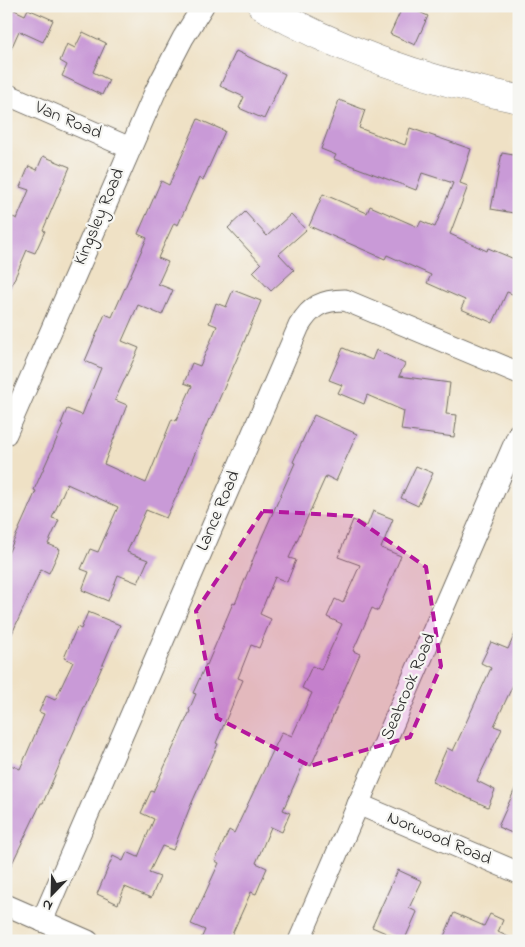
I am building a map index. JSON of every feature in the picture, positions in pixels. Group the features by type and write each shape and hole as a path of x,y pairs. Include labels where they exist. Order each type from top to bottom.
{"street":[{"name":"Kingsley Road","path":"6,434 156,90 183,38 203,6"},
{"path":"262,6 284,19 340,46 411,72 470,89 519,99"},
{"name":"Van Road","path":"6,94 130,148"},
{"name":"Lance Road","path":"42,920 295,335 307,314 325,302 345,300 519,373"},
{"name":"Seabrook Road","path":"299,941 519,433"},
{"name":"Norwood Road","path":"358,804 519,874"},
{"path":"6,905 88,941"}],"highlighted area":[{"path":"263,511 352,516 426,567 441,666 410,737 310,766 217,718 196,611"}],"building":[{"path":"6,6 25,15 28,9 53,20 43,42 19,31 6,60"},
{"path":"403,6 428,16 415,45 390,34"},
{"path":"83,32 106,43 93,72 109,80 102,95 62,76 67,65 60,61 67,44 75,48"},
{"path":"236,51 285,74 264,119 239,108 244,97 220,86"},
{"path":"339,100 365,110 359,128 405,145 410,128 471,149 460,183 468,186 450,234 487,251 488,248 519,261 519,286 515,295 507,292 493,323 461,309 465,300 427,283 431,275 387,255 385,259 309,226 323,194 367,213 370,206 418,227 421,221 435,227 453,183 422,173 416,190 334,159 336,155 321,149"},
{"path":"198,119 225,131 203,180 199,178 178,225 174,223 158,258 168,262 158,284 173,290 162,315 138,305 122,341 139,348 115,400 127,405 104,464 146,483 172,419 176,421 192,386 184,383 192,363 200,366 217,326 209,323 216,303 226,307 233,290 261,301 166,518 146,510 127,552 148,560 138,583 118,575 108,601 82,590 89,572 81,569 90,549 98,552 118,507 67,484 52,518 59,520 48,544 60,549 49,573 41,569 6,647 6,558 36,491 34,490 63,425 61,424 67,409 82,415 101,368 85,361 105,314 112,317 147,238 138,234 161,181 169,185"},
{"path":"502,153 519,156 519,214 491,209"},
{"path":"43,156 70,167 35,253 27,250 6,298 6,231 13,217 17,219 29,190 20,187 29,166 37,170"},
{"path":"245,212 267,236 291,214 306,230 279,254 294,270 271,291 253,272 261,264 228,228"},
{"path":"343,348 372,360 376,350 405,364 399,376 450,383 446,414 457,415 454,437 401,430 404,411 367,395 364,404 338,393 342,385 329,380"},
{"path":"314,415 357,434 336,481 326,476 289,558 296,560 287,582 275,577 260,614 271,619 259,648 251,645 238,678 243,680 173,850 162,846 149,873 160,877 151,898 125,887 118,904 97,894 113,856 123,861 127,852 138,857 154,819 141,813 151,791 153,792 190,711 196,694 193,693 233,603 235,604"},
{"path":"416,466 433,473 418,506 401,498"},
{"path":"373,511 393,519 381,548 401,556 378,611 372,608 353,651 360,654 311,766 304,763 283,810 290,813 282,832 271,827 256,863 267,868 256,894 251,892 229,941 200,941 205,930 191,924 219,863 215,861 229,830 234,833 282,732 292,736 312,693 302,688 312,666 321,670 342,624 327,617 335,599 343,603 360,565 338,557 353,520 367,526"},
{"path":"88,612 120,625 43,803 41,803 6,876 6,763 20,769 44,714 39,712 46,696 55,700 73,662 64,658 77,627 81,629"},
{"path":"519,625 519,672 494,726 502,729 477,781 495,790 488,807 432,782 447,748 453,751 491,668 481,663 491,642 508,649"},
{"path":"519,780 519,836 498,827"},
{"path":"398,870 422,881 409,908 417,912 404,941 372,927"},
{"path":"454,913 484,926 490,914 503,920 498,932 517,941 442,941"}]}
